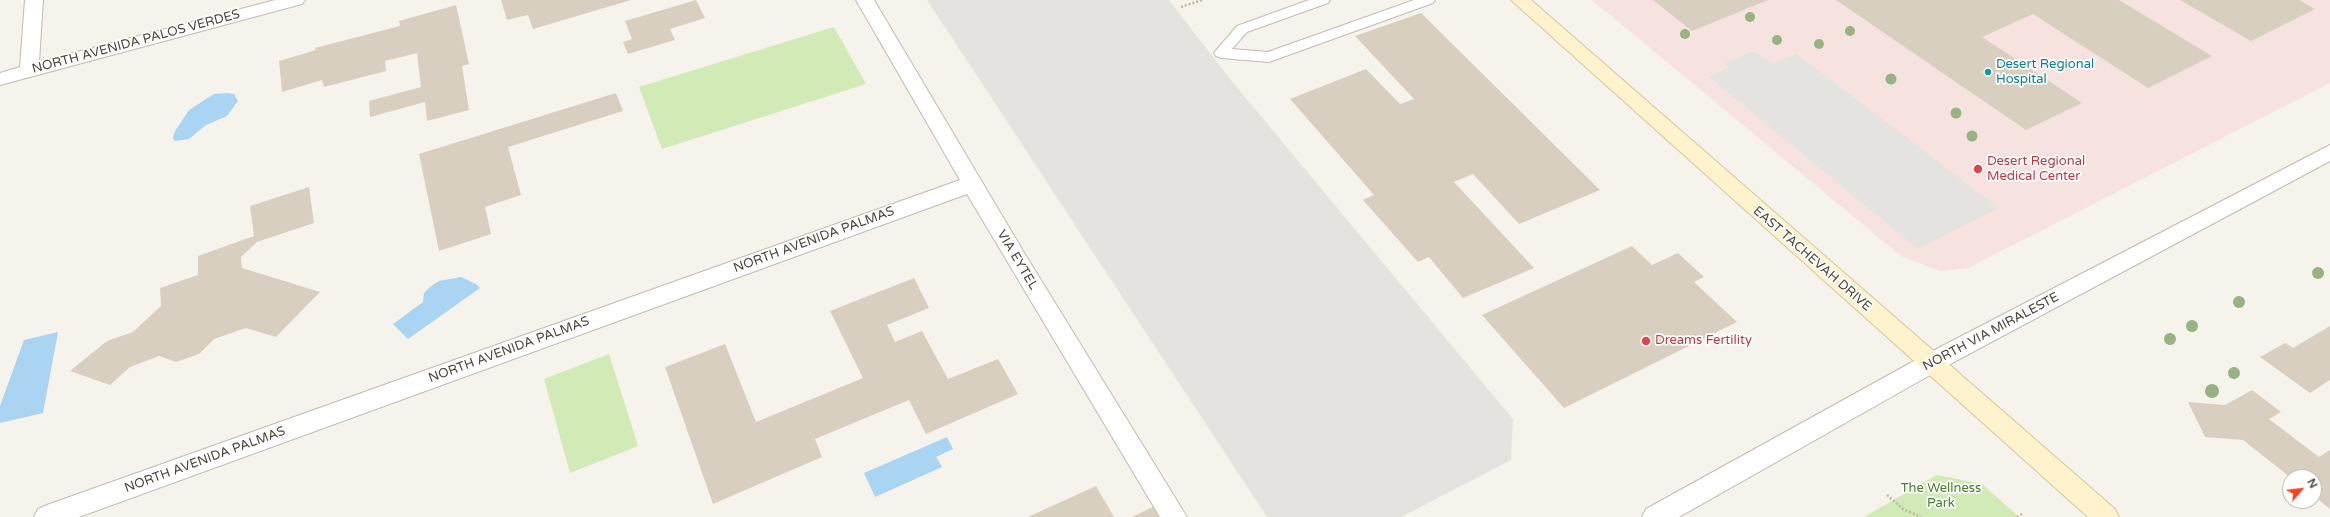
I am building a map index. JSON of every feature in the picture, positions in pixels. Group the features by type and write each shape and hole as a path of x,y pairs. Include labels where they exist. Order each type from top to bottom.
{"street":[{"path":"29,71 34,0"},
{"name":"NORTH AVENIDA PALOS VERDES","path":"0,79 296,0"},
{"name":"VIA EYTEL","path":"865,0 972,184 1174,517"},
{"name":"EAST TACHEVAH DRIVE","path":"1520,0 2106,517"},
{"name":"NORTH VIA MIRALESTE","path":"1655,517 1931,363 2330,152"},
{"name":"NORTH AVENIDA PALMAS","path":"47,517 972,184"}],"lane":[{"path":"1324,0 1242,29 1221,53 1269,57 1428,0"}],"path":[{"path":"1181,7 1202,0"},
{"path":"1887,495 1903,509 1920,517"},
{"path":"2017,517 2024,513"}],"shaded area":[{"path":"927,0 1169,0 1230,79 1513,419 1511,460 1401,517 1267,517"},
{"name":"Desert Regional Medical Center","path":"1592,0 2330,0 2330,83 1968,268 1940,271 1901,256"},
{"path":"1752,51 1773,63 1797,54 1999,208 1918,249 1709,77 1728,68 1725,63"}],"green space":[{"path":"834,27 866,84 662,149 639,87"},
{"path":"609,354 638,446 570,473 544,379"},
{"name":"The Wellness Park","path":"1937,475 1982,484 2019,517 1864,517"}],"water":[{"path":"214,94 234,94 238,101 227,116 206,125 189,139 175,141 173,138 175,131 189,110"},
{"path":"461,277 476,284 480,288 408,339 393,324 423,302 424,293 430,287 439,281"},
{"path":"58,332 43,413 0,423 0,406 24,340"},
{"path":"947,437 953,449 936,457 942,467 875,497 864,473"}],"building":[{"path":"501,0 631,0 533,29 528,15 507,20"},
{"path":"696,0 705,18 670,29 675,40 628,54 623,42 632,39 625,21"},
{"path":"1653,0 1768,0 1692,31"},
{"name":"Desert Regional Hospital","path":"1836,0 2119,0 2212,56 2148,88 2033,14 1982,37 2082,103 2026,130"},
{"path":"2180,0 2299,0 2315,9 2251,41"},
{"path":"456,5 469,64 462,66 469,110 427,121 425,102 370,117 369,101 421,87 417,53 385,61 386,71 324,87 322,80 282,92 279,61 316,50 315,48 400,26 399,21"},
{"path":"1421,13 1600,190 1519,224 1473,174 1454,182 1534,268 1463,298 1429,257 1418,262 1363,200 1374,195 1290,99 1366,69 1400,104 1414,99 1355,36"},
{"path":"616,93 623,111 508,147 521,195 485,207 491,234 439,251 419,154"},
{"path":"309,187 314,223 257,242 241,257 242,268 320,292 276,337 246,328 214,339 199,354 176,362 159,356 130,367 110,385 70,371 107,341 133,332 161,306 160,288 198,275 198,256 254,236 250,206"},
{"path":"1632,246 1652,265 1678,253 1704,277 1694,282 1737,322 1564,408 1482,315"},
{"path":"914,278 929,308 887,325 895,342 922,331 948,379 998,359 1018,394 926,434 909,400 815,439 822,457 713,504 665,367 725,344 756,422 863,378 830,311"},
{"path":"2330,326 2330,380 2310,393 2260,357 2285,343 2293,348"},
{"path":"2252,390 2281,412 2269,419 2319,457 2330,450 2330,509 2322,502 2322,469 2282,469 2282,471 2243,440 2205,437 2188,402 2225,405"},
{"path":"1096,486 1114,517 1028,517"},
{"path":"1153,507 1159,517 1132,517"}],"place":[{"name":"Desert Regional Hospital","path":"1988,72"},
{"name":"Desert Regional Medical Center","path":"1978,169"},
{"name":"Dreams Fertility","path":"1646,341"}]}
